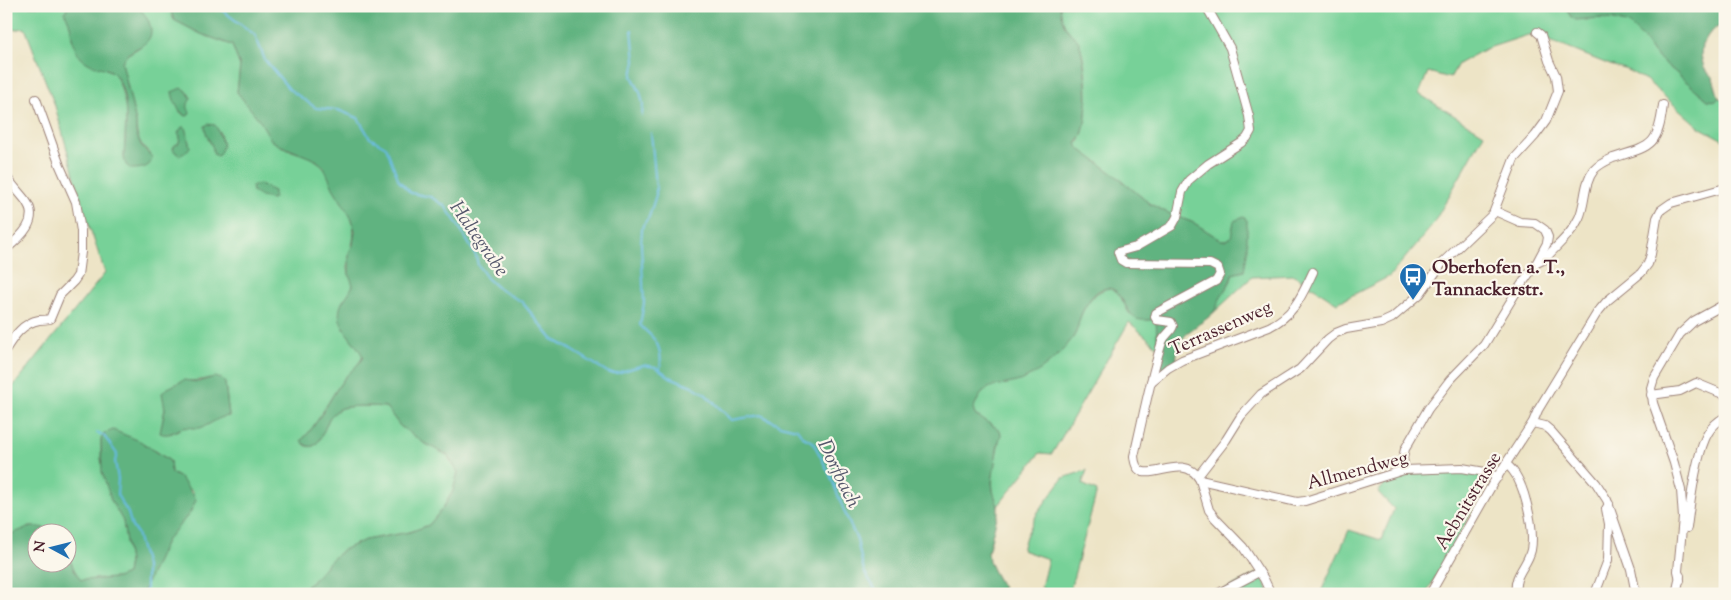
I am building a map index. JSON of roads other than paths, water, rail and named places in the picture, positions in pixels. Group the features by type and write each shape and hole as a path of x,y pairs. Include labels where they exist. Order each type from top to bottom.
{"street":[{"path":"1151,382 1163,338 1171,331 1173,326 1170,322 1157,320 1155,317 1156,313 1216,281 1220,275 1218,268 1213,264 1126,263 1121,260 1118,252 1136,247 1172,226 1177,217 1182,192 1189,180 1208,164 1241,143 1251,131 1249,116 1230,48 1206,6"},
{"path":"1271,594 1243,547 1209,510 1199,478 1246,410 1261,394 1300,369 1336,333 1346,329 1382,323 1392,318 1420,294 1443,262 1495,212 1514,159 1535,136 1550,114 1558,88 1541,34 1537,32"},
{"path":"6,349 26,325 37,320 50,319 60,295 76,279 80,268 81,231 76,202 60,166 36,99"},
{"path":"1537,262 1545,259 1574,228 1582,212 1587,184 1596,168 1606,161 1640,150 1652,142 1660,128 1663,106"},
{"path":"6,176 28,204 31,215 25,232 6,250"},
{"name":"Aebnitstrasse","path":"1430,594 1498,477 1533,423 1538,410 1600,309 1641,273 1648,264 1657,217 1661,210 1671,203 1725,188"},
{"path":"1405,470 1403,458 1405,449 1428,409 1450,380 1480,350 1537,262 1547,243 1548,237 1545,230 1535,223 1520,222 1495,212"},
{"name":"Terrassenweg","path":"1151,382 1168,368 1182,360 1280,320 1291,311 1300,299 1313,272"},
{"path":"1680,580 1678,566 1683,518 1681,490 1651,396 1652,384 1680,334 1699,318 1725,304"},
{"name":"Allmendweg","path":"1151,382 1134,456 1136,464 1141,471 1147,473 1170,467 1181,467 1199,478 1300,502 1405,470 1462,468 1485,472 1498,477"},
{"path":"1651,396 1676,392 1696,383 1725,395"},
{"path":"1676,594 1686,548 1691,499 1701,450 1708,432 1725,417"},
{"path":"1533,423 1545,426 1558,438 1596,483 1609,504 1631,569 1636,594"},
{"path":"1507,465 1513,471 1518,481 1530,518 1532,531 1531,550 1518,574 1516,594"},
{"path":"1595,594 1608,560 1609,524 1606,509 1609,504"},
{"path":"1217,594 1259,572"}],"waterway":[{"name":"Haltegrabe","path":"221,6 223,11 255,35 265,60 289,89 316,108 338,110 358,118 370,138 386,147 399,181 411,193 431,197 445,206 458,225 476,256 478,265 487,278 499,289 522,302 552,339 609,373 617,373 643,365 656,367 670,377 704,393 732,420 761,415 780,425 797,429 803,437 813,442 830,475 857,540 864,571 878,594"},
{"path":"632,30 635,61 632,76 640,92 643,104 642,115"},
{"path":"651,133 656,195 649,217 642,230 644,303 640,325 655,340 659,348 660,369"},
{"path":"97,433 104,436 117,454 115,461 118,479 117,495 128,513 132,527 137,533 146,566 146,594"}],"place":[{"name":"Oberhofen a. T., Tannackerstr.","path":"1413,301"}],"water label":[{"name":"Dorfbach","path":"840,473"}]}
